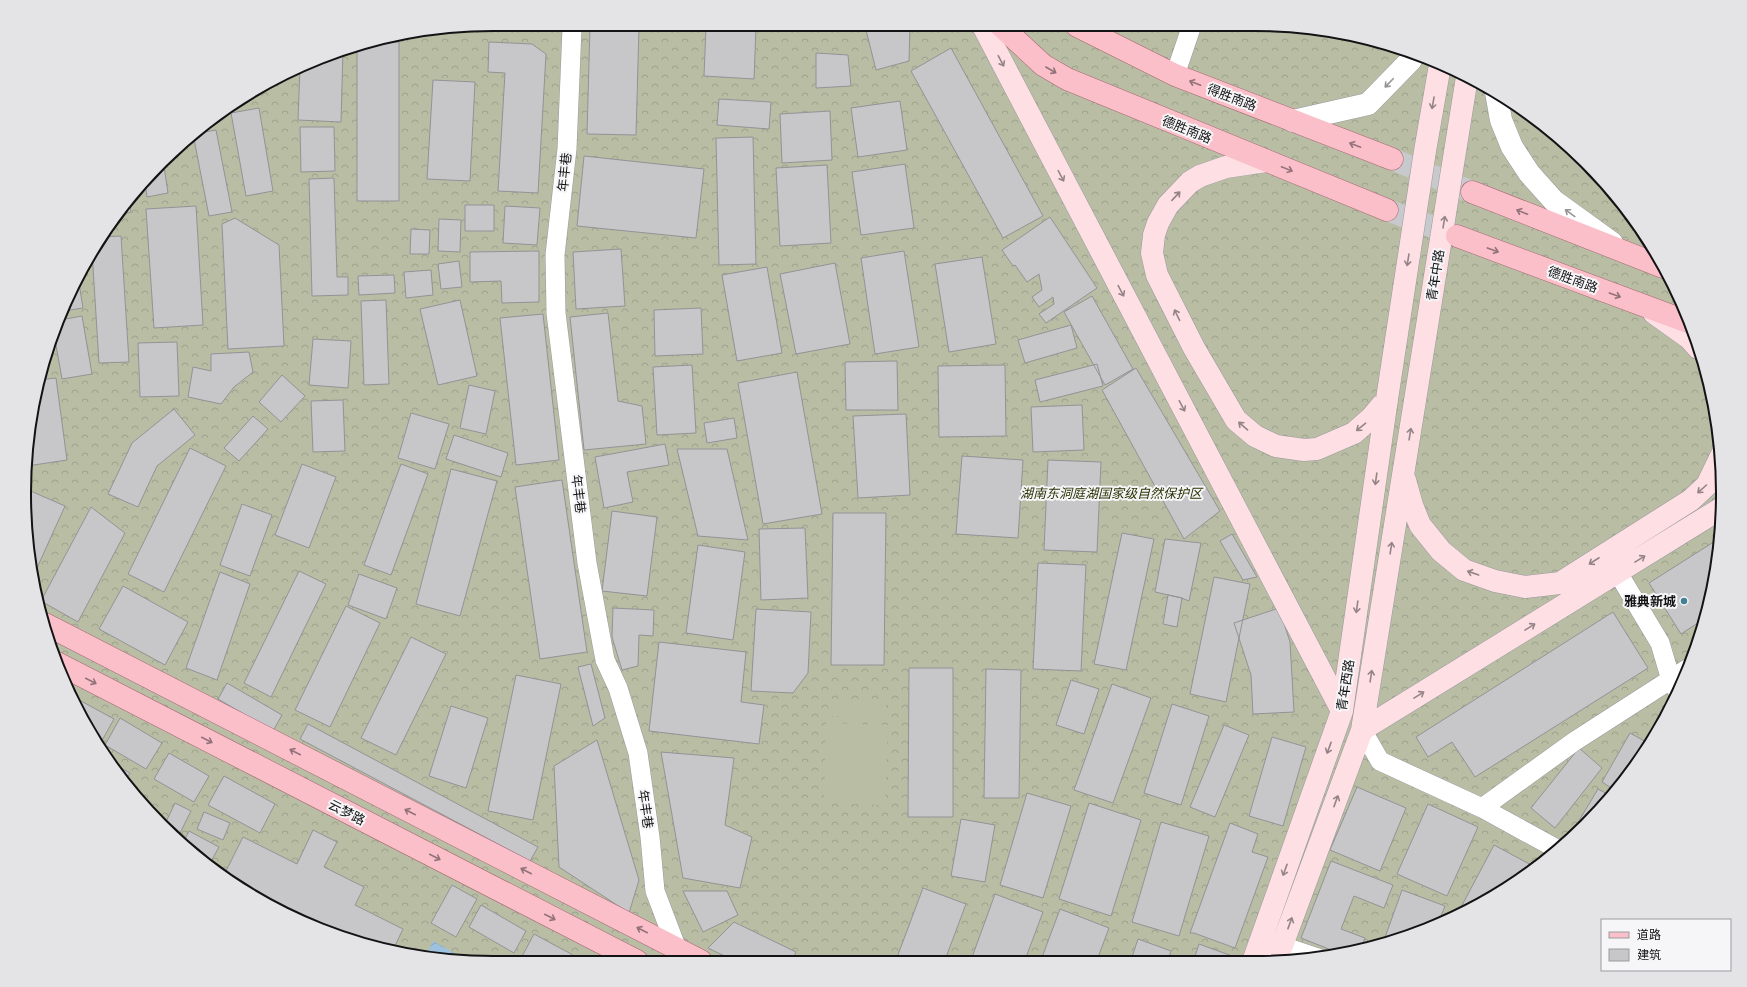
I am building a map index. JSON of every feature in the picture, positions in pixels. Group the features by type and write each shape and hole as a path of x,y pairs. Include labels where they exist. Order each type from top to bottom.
{"main road":[{"path":"985,31 1342,711"},
{"name":"德胜南路","path":"1006,31 1043,65 1067,79 1387,210"},
{"name":"得胜南路","path":"1086,31 1175,75 1392,159"},
{"path":"1266,161 1226,167 1200,176 1190,182 1168,205 1158,223 1154,235 1152,253 1157,275 1194,348 1236,420 1255,436 1276,446 1304,450 1318,449 1354,433 1372,418 1387,399 1425,151 1439,70"},
{"name":"青年中路","path":"1403,472 1466,83"},
{"path":"1472,192 1655,264"},
{"name":"德胜南路","path":"1457,236 1682,320"},
{"path":"1644,305 1688,338"},
{"name":"青年西路","path":"1255,956 1342,711 1387,399"},
{"path":"1403,472 1412,505 1420,525 1441,551 1464,570 1495,581 1525,587 1560,583 1690,500 1707,485 1715,469"},
{"name":"青年西路","path":"1279,952 1362,730 1403,472"},
{"path":"1362,730 1715,512"},
{"path":"51,627 691,956"},
{"name":"云梦路","path":"65,667 627,956"}],"street":[{"name":"年丰巷","path":"572,31 566,149 555,255 556,313 587,563 605,660 618,688 638,753 650,837 655,891 677,949"},
{"path":"1175,75 1190,31"},
{"path":"1293,121 1368,104 1411,59"},
{"path":"1498,101 1501,120 1512,147 1529,173 1554,201 1624,252"},
{"path":"1482,808 1574,741 1674,685 1660,643 1618,573"},
{"path":"1362,730 1380,761 1482,808 1552,846"},
{"path":"1279,952 1293,954"}],"green space":[{"name":"湖南东洞庭湖国家级自然保护区","path":"494,31 1284,32 1344,40 1373,47 1430,66 1485,93 1535,127 1581,166 1620,212 1654,262 1668,289 1681,317 1700,374 1707,403 1715,463 1716,494 1712,554 1707,584 1691,642 1681,670 1654,725 1620,775 1581,821 1535,860 1510,878 1485,894 1430,921 1373,940 1314,952 1254,956 463,955 403,947 374,940 317,921 262,894 212,860 166,821 127,775 109,750 93,725 66,670 47,613 40,584 32,524 32,463 40,403 47,374 66,317 93,262 127,212 166,166 212,127 237,109 262,93 289,79 317,66 374,47 433,35"},
{"path":"830,701 886,704 885,719 830,716"},
{"path":"826,723 888,725 885,805 824,803"}],"water":[{"path":"433,941 457,954 433,952 428,951"}],"building":[{"path":"590,31 639,31 636,135 587,134"},
{"path":"706,31 756,31 754,79 704,76"},
{"path":"866,31 910,31 909,61 876,70"},
{"path":"399,42 399,201 357,201 357,52"},
{"path":"489,42 532,44 546,54 538,193 498,191 505,73 488,72"},
{"path":"951,48 1043,216 1003,238 911,71"},
{"path":"816,53 848,55 851,86 816,88"},
{"path":"343,57 341,122 298,120 300,74"},
{"path":"433,80 475,82 470,181 427,179"},
{"path":"719,99 771,102 769,129 717,125"},
{"path":"900,101 907,150 858,157 851,108"},
{"path":"259,108 273,191 246,196 232,113"},
{"path":"830,111 832,160 782,163 780,114"},
{"path":"300,127 334,127 335,171 301,172"},
{"path":"216,130 232,212 209,216 194,141 206,132"},
{"path":"753,137 756,264 719,265 716,138"},
{"path":"584,156 704,169 696,238 577,226"},
{"path":"905,164 914,228 861,235 852,172"},
{"path":"827,165 831,243 780,246 776,168"},
{"path":"164,168 168,193 147,197 146,189"},
{"path":"334,178 337,277 348,277 348,295 312,296 309,179"},
{"path":"465,205 494,205 494,231 465,231"},
{"path":"196,206 203,325 154,328 146,209"},
{"path":"505,206 540,208 537,245 503,243"},
{"path":"130,208 131,212 126,213"},
{"path":"1050,217 1097,288 1046,323 1039,314 1054,304 1053,297 1039,307 1032,297 1042,290 1039,274 1027,282 1002,250"},
{"path":"235,218 279,245 284,346 228,349 222,224"},
{"path":"439,219 461,220 460,252 438,251"},
{"path":"411,229 430,230 429,254 410,254"},
{"path":"121,236 129,362 99,363 93,263 109,237"},
{"path":"621,249 625,306 576,309 573,252"},
{"path":"539,251 539,302 502,303 501,281 470,282 470,252"},
{"path":"904,251 919,347 875,354 861,258"},
{"path":"982,257 996,344 949,352 935,264"},
{"path":"459,261 462,287 441,289 438,264"},
{"path":"835,263 850,344 796,354 780,274"},
{"path":"767,267 782,353 737,361 722,275"},
{"path":"431,270 433,295 406,298 404,272"},
{"path":"394,275 395,293 359,295 358,276"},
{"path":"80,288 83,308 69,310"},
{"path":"1092,296 1133,369 1105,385 1064,312"},
{"path":"386,300 389,384 364,385 361,301"},
{"path":"460,300 477,376 438,385 420,309"},
{"path":"701,308 703,354 655,356 654,310"},
{"path":"608,313 618,401 642,406 646,444 584,450 570,317"},
{"path":"543,314 559,460 516,465 500,318"},
{"path":"82,316 92,374 62,379 56,345 65,319"},
{"path":"1071,325 1077,348 1025,363 1018,340"},
{"path":"313,339 351,341 348,388 309,385"},
{"path":"177,342 179,396 140,397 138,343"},
{"path":"249,352 253,372 234,387 221,404 188,397 193,367 211,371 211,354"},
{"path":"897,361 898,410 846,410 845,362"},
{"path":"1097,364 1103,386 1040,402 1035,380"},
{"path":"692,365 696,433 657,435 653,367"},
{"path":"1005,365 1006,436 939,437 938,366"},
{"path":"1136,368 1220,511 1184,539 1102,390"},
{"path":"797,372 822,514 763,524 738,383"},
{"path":"282,375 305,396 281,422 259,402"},
{"path":"56,378 67,460 32,465 35,433 46,379"},
{"path":"469,385 495,391 486,434 460,428"},
{"path":"343,400 345,451 313,452 311,401"},
{"path":"1082,405 1084,450 1033,452 1031,407"},
{"path":"174,409 195,435 157,466 138,507 108,494 132,443"},
{"path":"411,413 449,424 435,469 398,458"},
{"path":"906,414 910,495 858,498 853,416"},
{"path":"253,416 268,429 239,461 224,448"},
{"path":"734,418 737,438 707,443 704,423"},
{"path":"454,435 508,453 501,477 446,459"},
{"path":"665,444 669,465 627,472 633,502 604,508 595,457"},
{"path":"190,448 226,466 164,592 128,574"},
{"path":"677,449 727,449 748,540 698,536"},
{"path":"962,456 1023,460 1018,538 956,534"},
{"path":"1048,460 1101,462 1097,552 1044,550"},
{"path":"302,464 336,477 309,548 275,535"},
{"path":"401,464 428,474 391,575 364,565"},
{"path":"451,469 497,481 460,616 416,604"},
{"path":"562,480 587,652 540,659 515,487"},
{"path":"31,491 65,506 37,567 32,524"},
{"path":"242,504 272,515 250,576 220,565"},
{"path":"91,507 125,533 78,622 45,603 43,597"},
{"path":"612,511 657,517 647,596 602,591"},
{"path":"833,513 886,513 884,665 831,665"},
{"path":"805,528 808,598 761,600 759,529"},
{"path":"1122,533 1154,539 1126,670 1094,664"},
{"path":"1232,534 1257,577 1243,580 1220,541"},
{"path":"1165,539 1201,543 1189,601 1155,592"},
{"name":"雅典新城","path":"1713,542 1707,584 1697,624 1681,634 1649,583"},
{"path":"698,545 745,552 733,640 686,633"},
{"path":"1038,563 1086,565 1081,671 1033,669"},
{"path":"299,571 326,584 271,697 244,683"},
{"path":"220,572 250,584 217,680 186,668"},
{"path":"359,574 397,588 386,619 348,605"},
{"path":"1214,577 1250,584 1226,702 1190,694"},
{"path":"123,586 188,622 165,665 99,629"},
{"path":"1168,595 1182,598 1177,627 1163,624"},
{"path":"346,606 380,623 330,727 295,710"},
{"path":"613,608 654,610 653,636 639,635 638,666 622,670 612,637"},
{"path":"1279,608 1290,642 1294,712 1253,714 1251,675 1234,623"},
{"path":"756,609 811,612 808,673 793,693 751,691"},
{"path":"1613,612 1648,668 1475,777 1452,742 1428,757 1416,737"},
{"path":"411,637 446,654 396,755 361,738"},
{"path":"659,642 746,652 741,702 764,705 759,744 649,731"},
{"path":"591,664 605,718 593,726 578,667"},
{"path":"909,668 953,668 953,817 908,817"},
{"path":"986,669 1021,670 1019,798 984,798"},
{"path":"516,675 561,684 533,820 488,811"},
{"path":"1071,680 1099,689 1084,734 1056,725"},
{"path":"227,683 282,715 273,731 218,699"},
{"path":"1112,684 1151,698 1113,803 1074,790"},
{"path":"80,701 114,719 102,740"},
{"path":"1172,704 1209,716 1181,805 1144,793"},
{"path":"451,706 488,718 466,788 429,776"},
{"path":"120,718 162,743 146,769 105,744"},
{"path":"308,724 538,847 530,861 300,739"},
{"path":"1224,725 1249,735 1215,817 1190,807"},
{"path":"1630,733 1644,741 1610,787 1602,782"},
{"path":"1272,737 1306,747 1283,826 1249,816"},
{"path":"597,740 639,880 629,913 559,867 554,766"},
{"path":"1579,748 1602,768 1555,828 1531,808"},
{"path":"661,752 734,758 725,825 752,837 740,888 683,878"},
{"path":"169,753 209,776 194,802 154,779"},
{"path":"123,769 130,773 128,776"},
{"path":"224,776 275,804 260,833 208,805"},
{"path":"1357,787 1406,808 1380,871 1330,850"},
{"path":"1598,789 1605,793 1581,821 1576,825"},
{"path":"1027,793 1071,806 1043,898 1000,885"},
{"path":"175,803 191,811 180,833 166,821"},
{"path":"1089,803 1141,820 1111,916 1059,899"},
{"path":"1428,804 1478,827 1447,896 1397,874"},
{"path":"204,812 230,823 223,840 197,829"},
{"path":"961,819 995,825 985,882 951,876"},
{"path":"1161,822 1209,836 1179,936 1132,922"},
{"path":"1230,823 1258,834 1252,852 1268,857 1235,948 1194,933 1190,933"},
{"path":"313,830 337,842 324,867 364,887 355,905 403,929 395,945 374,940 317,921 262,894 226,870 243,837 297,864"},
{"path":"189,831 219,847 212,860 186,838"},
{"path":"1494,845 1529,864 1485,894 1462,906"},
{"path":"1331,861 1393,885 1384,908 1354,896 1341,929 1365,938 1363,942 1330,949 1301,938"},
{"path":"452,885 477,899 456,937 431,923"},
{"path":"923,888 966,904 946,956 898,956"},
{"path":"1402,890 1445,906 1441,916 1385,936"},
{"path":"683,891 727,891 738,915 703,932"},
{"path":"995,894 1043,912 1026,956 972,956"},
{"path":"481,905 526,931 514,953 469,927"},
{"path":"1060,909 1109,928 1098,956 1042,956"},
{"path":"734,922 796,952 794,956 725,956 708,948"},
{"path":"534,934 573,956 522,956"},
{"path":"1138,939 1171,951 1169,956 1132,956"},
{"path":"1199,944 1232,956 1195,956"}],"tunnel":[{"path":"1392,159 1472,192"},
{"path":"1387,210 1457,236"}],"place":[{"name":"雅典新城","path":"1684,601"}]}
